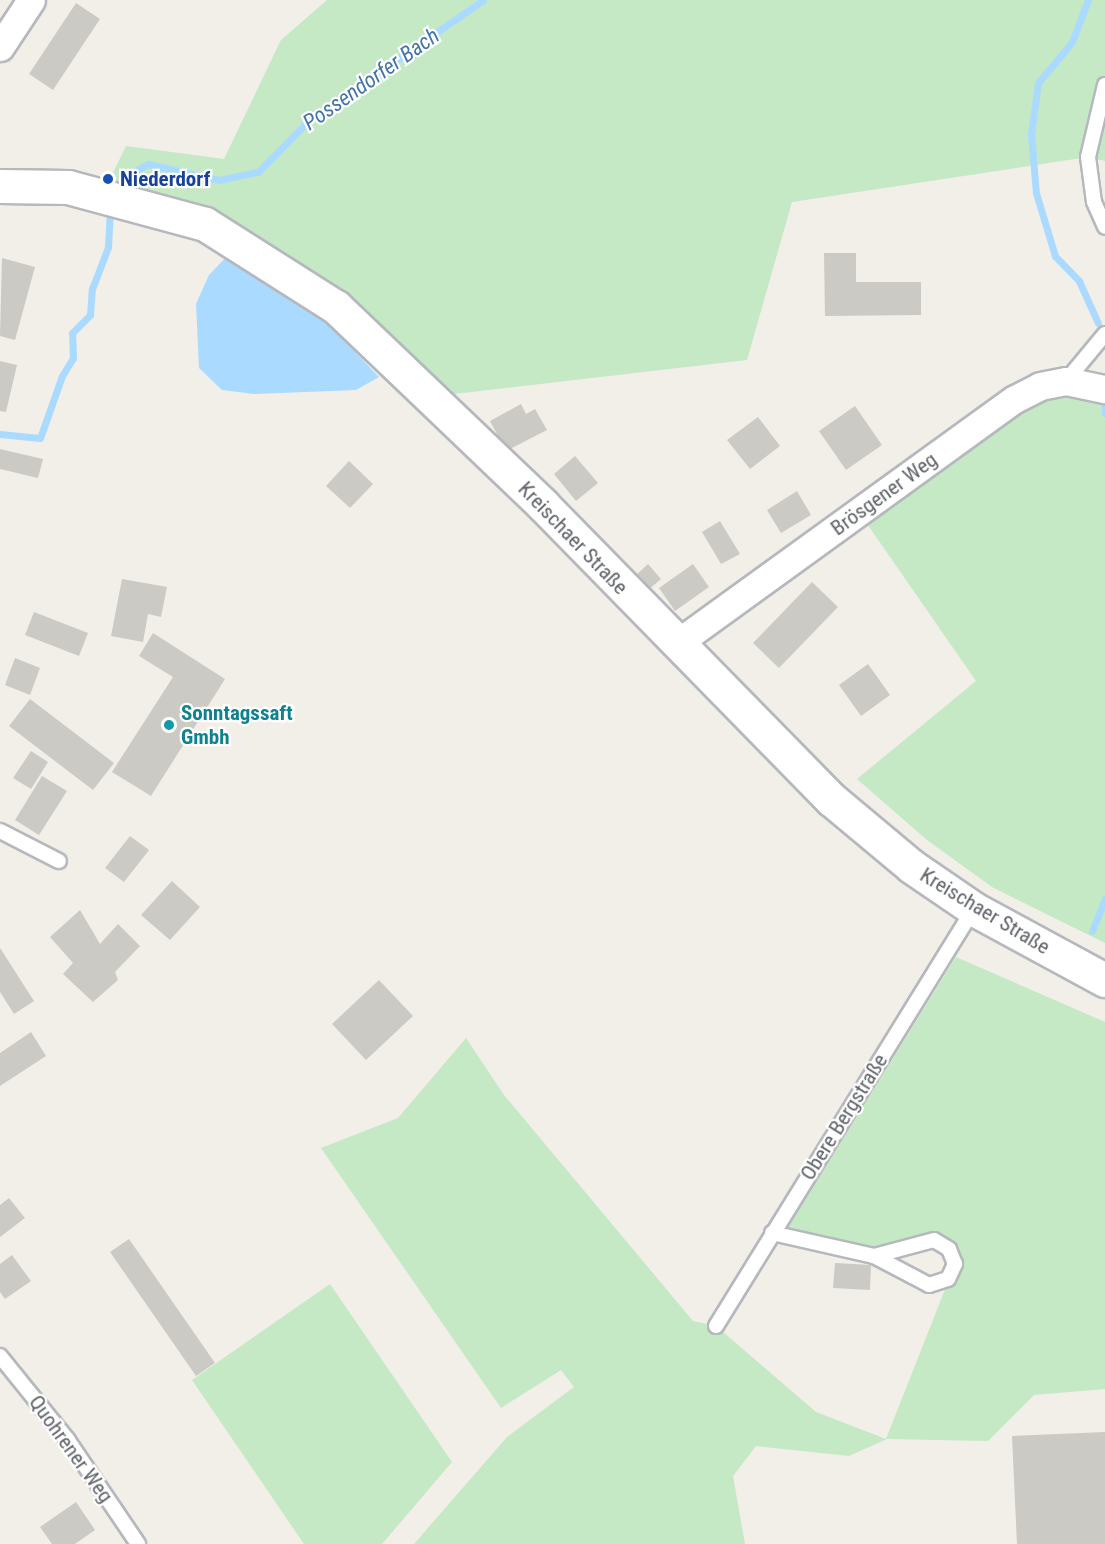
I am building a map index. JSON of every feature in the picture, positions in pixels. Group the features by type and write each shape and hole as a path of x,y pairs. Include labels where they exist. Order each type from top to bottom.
{"main road":[{"name":"Kreischaer Straße","path":"0,186 68,187 205,224 336,308 543,505 676,644 831,799 911,866 974,909 1105,980"}],"street":[{"path":"0,47 31,0"},
{"name":"Brösgener Weg","path":"676,644 1015,399 1040,386 1066,381 1105,389"}],"lane":[{"path":"1105,85 1088,157 1094,202 1105,227"},
{"path":"1066,381 1105,334"},
{"path":"0,831 59,861"},
{"name":"Obere Bergstraße","path":"716,1326 974,909"},
{"path":"772,1233 873,1256 929,1285 948,1279 955,1264 949,1249 934,1240 873,1256"},
{"name":"Quohrener Weg","path":"0,1356 67,1439 138,1544"}],"green space":[{"path":"327,0 1105,0 1105,161 1088,157 792,202 747,360 429,397 336,307 109,181 126,146 224,159 281,40"},
{"path":"1063,393 1105,399 1105,943 992,887 927,840 857,779 976,681 863,518 1017,406"},
{"path":"956,957 1105,1022 1105,1389 1034,1395 988,1441 887,1439 849,1456 756,1446 733,1476 745,1544 414,1544 507,1437 574,1387 561,1370 501,1408 321,1148 398,1118 466,1038 504,1095 693,1321 716,1326 816,1412 886,1439 955,1264 934,1240 874,1256 783,1236"},
{"path":"330,1284 452,1462 382,1544 304,1544 192,1380"}],"water":[{"path":"228,255 296,298 336,332 379,377 356,390 254,394 222,390 199,368 196,304 209,275"}],"building":[{"path":"76,3 100,19 53,90 29,74"},
{"path":"824,253 856,253 856,282 921,282 921,315 825,316"},
{"path":"2,258 35,267 15,340 0,336"},
{"path":"0,361 17,365 6,412 0,411"},
{"path":"521,404 526,414 535,409 547,430 506,451 490,421"},
{"path":"855,406 882,445 846,470 819,431"},
{"path":"758,417 780,446 750,469 727,440"},
{"path":"0,449 43,459 38,478 0,469"},
{"path":"575,456 598,483 576,501 554,474"},
{"path":"349,461 373,484 350,508 326,486"},
{"path":"797,491 811,515 781,533 767,510"},
{"path":"720,521 740,554 721,564 702,532"},
{"path":"648,564 661,579 647,591 635,576"},
{"path":"693,564 709,587 675,611 659,588"},
{"path":"122,579 167,587 161,617 148,614 143,642 111,636"},
{"path":"812,582 838,607 779,668 753,643"},
{"path":"34,612 88,633 79,656 25,635"},
{"name":"Sonntagssaft Gmbh","path":"153,633 225,679 151,796 112,772 173,677 139,656"},
{"path":"15,658 40,668 30,695 5,685"},
{"path":"868,664 890,695 861,716 839,685"},
{"path":"30,699 114,763 93,790 9,726"},
{"path":"31,751 48,762 31,789 13,778"},
{"path":"42,776 67,791 39,835 15,820"},
{"path":"130,836 149,850 124,882 105,868"},
{"path":"172,881 200,907 170,940 141,915"},
{"path":"80,910 100,944 118,924 140,946 115,972 118,980 93,1002 63,974 73,963 50,937"},
{"path":"0,948 34,1001 14,1014 0,992"},
{"path":"379,980 413,1016 366,1060 332,1024"},
{"path":"31,1032 46,1056 0,1086 0,1053"},
{"path":"9,1198 25,1218 0,1237 0,1205"},
{"path":"129,1239 215,1363 196,1376 110,1252"},
{"path":"12,1255 31,1281 5,1299 0,1292 0,1264"},
{"path":"835,1263 871,1265 870,1290 833,1288"},
{"path":"1105,1432 1105,1544 1017,1544 1012,1436"},
{"path":"76,1502 95,1530 75,1544 52,1544 40,1527"}],"waterway":[{"name":"Possendorfer Bach","path":"129,174 148,164 219,180 258,172 307,122 483,0"},
{"path":"1088,0 1072,42 1038,83 1031,134 1036,193 1055,256 1079,281 1098,323"},
{"name":"Possendorfer Bach","path":"0,434 40,438 62,376 73,358 72,333 90,315 92,289 108,247 110,208"},
{"path":"1104,401 1105,413"},
{"path":"1092,931 1105,899"}],"place":[{"name":"Niederdorf","path":"108,179"},
{"name":"Sonntagssaft Gmbh","path":"169,725"}]}
